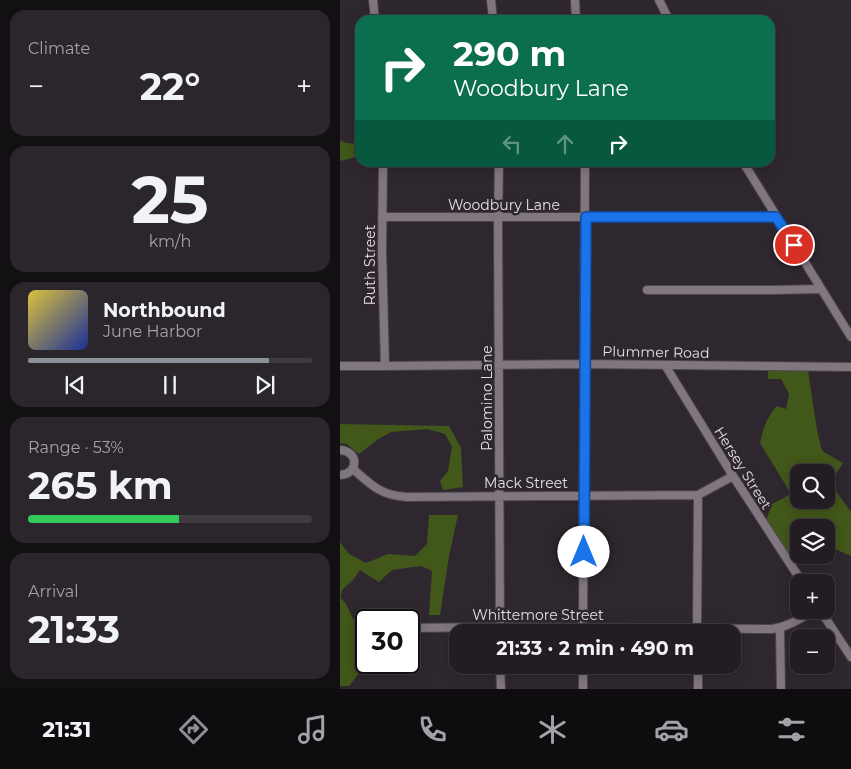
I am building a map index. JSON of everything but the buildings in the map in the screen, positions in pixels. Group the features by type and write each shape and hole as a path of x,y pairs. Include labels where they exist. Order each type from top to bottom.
{"street":[{"path":"373,0 374,15"},
{"path":"491,0 492,15"},
{"path":"574,0 576,15"},
{"path":"659,0 666,15"},
{"name":"Ruth Street","path":"383,167 382,260 385,366"},
{"name":"Palomino Lane","path":"500,167 498,218 500,624"},
{"path":"584,624 586,167"},
{"path":"746,167 851,337"},
{"name":"Woodbury Lane","path":"382,217 776,217"},
{"path":"648,290 821,289"},
{"name":"Plummer Road","path":"340,366 585,364 851,367"},
{"name":"Hersey Street","path":"665,365 733,476 797,574"},
{"name":"Mack Street","path":"340,450 348,451 353,457 354,465 352,469 380,491 396,496 698,495 733,476"},
{"path":"340,475 346,475 352,469"},
{"path":"697,624 698,495"},
{"name":"Whittemore Street","path":"741,629 780,628 799,619"},
{"path":"826,619 851,657"},
{"name":"Whittemore Street","path":"420,628 449,629"},
{"path":"780,628 781,689"},
{"path":"500,674 501,689"},
{"path":"583,674 583,689"},
{"path":"698,674 698,689"}],"green space":[{"path":"340,140 355,144 355,157 340,161"},
{"path":"768,369 808,371 822,451 843,463 835,475 835,464 790,464 790,492 760,443 770,415 777,406 786,409 789,394 781,379 768,379"},
{"path":"340,424 449,426 461,448 463,487 443,490 440,481 448,471 452,447 445,434 428,429 391,432 359,454 347,444 340,443"},
{"path":"835,490 851,512 851,556 835,549 835,519 790,519 790,557 766,520 772,504 790,495 790,509 835,509"},
{"path":"429,515 458,515 449,556 440,615 429,615 432,571 421,566 392,570 379,582 360,570 342,590 341,598 355,623 355,674 358,674 349,686 340,686 340,542 349,554 366,563 388,554 415,556 427,544"}],"route":[{"path":"584,552 586,217 776,217 794,245"}]}
